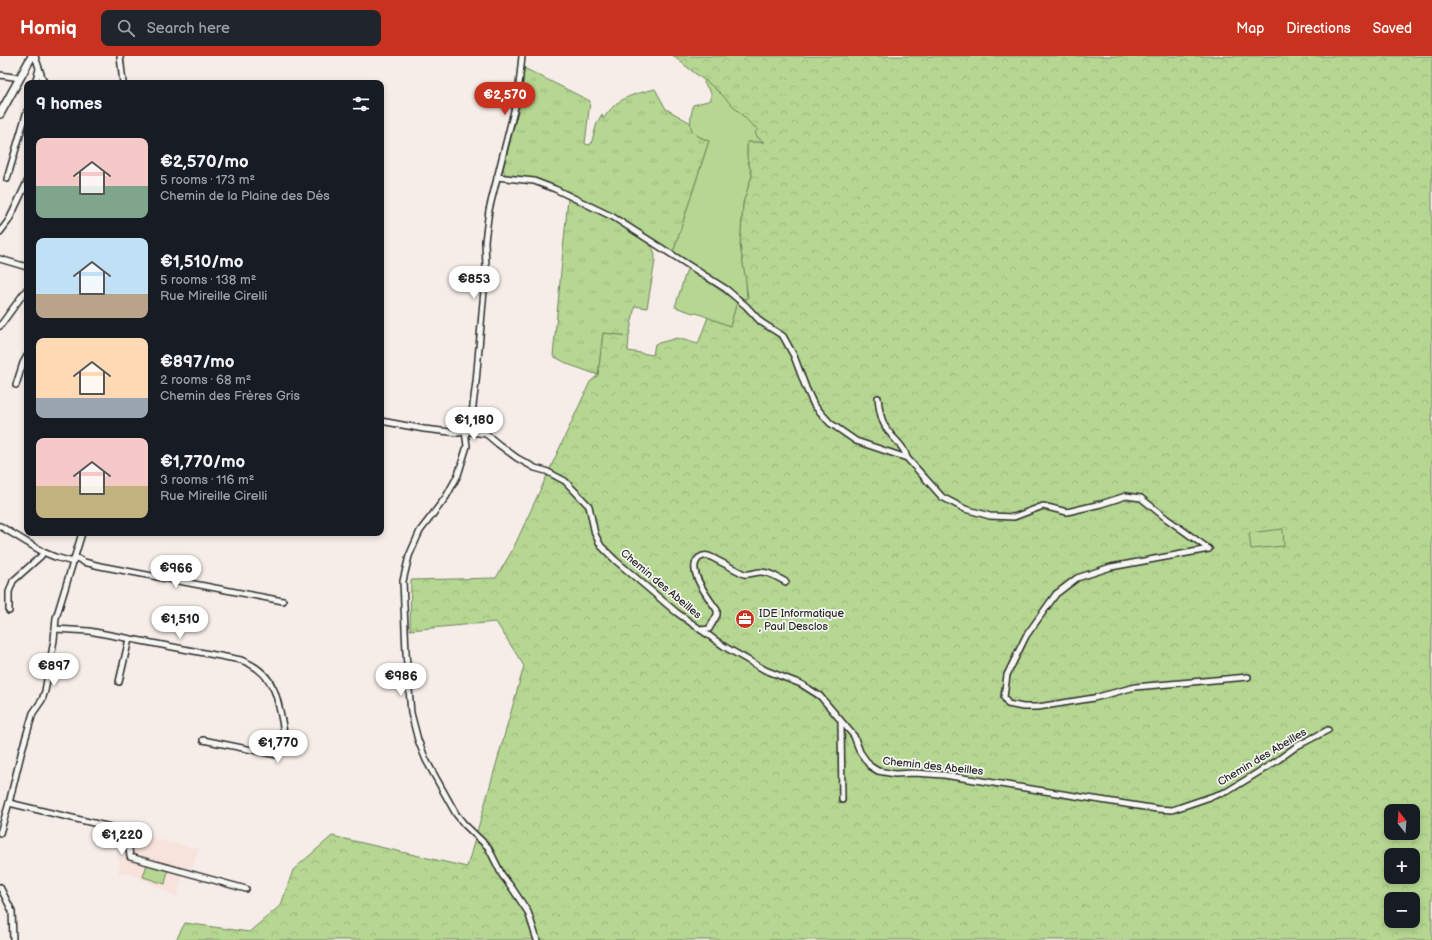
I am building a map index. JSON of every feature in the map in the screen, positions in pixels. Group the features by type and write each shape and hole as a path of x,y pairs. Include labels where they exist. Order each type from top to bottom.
{"main road":[{"path":"0,115 34,56"}],"street":[{"path":"34,56 43,80"},
{"path":"120,56 123,80"},
{"path":"522,56 518,95 489,210 484,241 486,267 476,382 471,421 465,431 466,446 458,475 446,497 420,531 409,556 403,581 406,653 412,713 416,733 426,760 456,814 464,824 488,847 502,875 528,912 537,940"},
{"path":"36,80 39,68"},
{"path":"0,75 20,78"},
{"path":"7,179 24,122"},
{"path":"497,177 534,181 555,189 613,217 726,289 746,306 761,322 783,336 794,356 814,405 830,423 856,441 907,458"},
{"path":"0,232 9,220 24,188"},
{"path":"0,259 24,266"},
{"path":"0,326 24,293"},
{"path":"16,385 24,361"},
{"path":"878,398 879,409 885,427 900,444 907,458 942,497 965,509 990,516 1014,517 1043,506 1067,512 1126,496 1141,498 1209,549 1111,567 1077,578 1056,594 1026,636 1006,675 1004,697 1008,704 1023,707 1038,707 1094,698 1134,687 1248,677"},
{"name":"Chemin des Abeilles","path":"471,421 517,458 535,468 546,471 565,481 589,506 595,534 601,546 615,560 676,612 725,646 765,670 801,684 820,696 854,736 863,758 870,766 878,771 895,774 914,773 944,775 1157,809 1172,810 1228,791 1275,762 1297,746 1328,730"},
{"name":"Chemin des Abeilles","path":"384,422 424,429 459,433 465,431 486,434"},
{"path":"0,526 43,552 55,557 283,601"},
{"path":"0,833 2,820 10,803 22,750 33,713 42,700 45,691 56,618 81,536"},
{"path":"9,611 9,592 13,581 41,556 43,552"},
{"path":"701,630 709,629 717,615 717,610 697,579 695,573 697,560 701,557 706,555 744,574 749,575 766,572 786,582"},
{"path":"55,629 89,631 241,660 252,664 264,674 273,688 281,714 285,748 277,755 203,740"},
{"path":"118,682 130,639"},
{"path":"841,722 842,800"},
{"path":"10,803 123,830 128,840 130,857 246,889"},
{"path":"0,887 12,911 13,940"}],"shaded area":[{"path":"128,833 199,849 189,875 183,873 177,897 132,874 119,874 119,861"}],"green space":[{"path":"673,56 1432,56 1432,940 176,940 185,923 249,932 281,905 293,870 332,836 467,867 524,666 496,622 410,630 411,580 496,578 513,549 590,382 598,375 603,333 629,336 628,351 653,355 655,344 677,338 698,344 708,317 730,326 737,302 747,299 748,297 740,245 743,203 752,175 747,158 747,142 763,142 754,133 757,129 719,92"},
{"path":"524,68 590,101 585,144 591,144 597,123 602,114 603,119 620,101 632,95 655,89 666,109 691,123 694,133 709,141 673,253 622,219 557,187 536,180 508,176 505,174 503,169 520,104"},
{"path":"705,80 758,129 755,133 758,138 764,142 747,142 747,158 752,175 743,203 740,245 747,299 744,299 673,253 709,141 695,134 691,128 693,105 711,100 711,93 704,83"},
{"path":"568,198 613,219 613,221 647,242 654,253 655,261 647,308 635,306 629,336 603,333 598,375 570,365 553,356"},
{"path":"687,269 737,302 730,326 694,312 693,313 675,307"},
{"path":"1283,529 1284,546 1251,549 1249,533"},
{"path":"147,864 168,870 165,884 143,877"}],"place":[{"name":"IDE Informatique , Paul Desclos","path":"745,619"}]}
